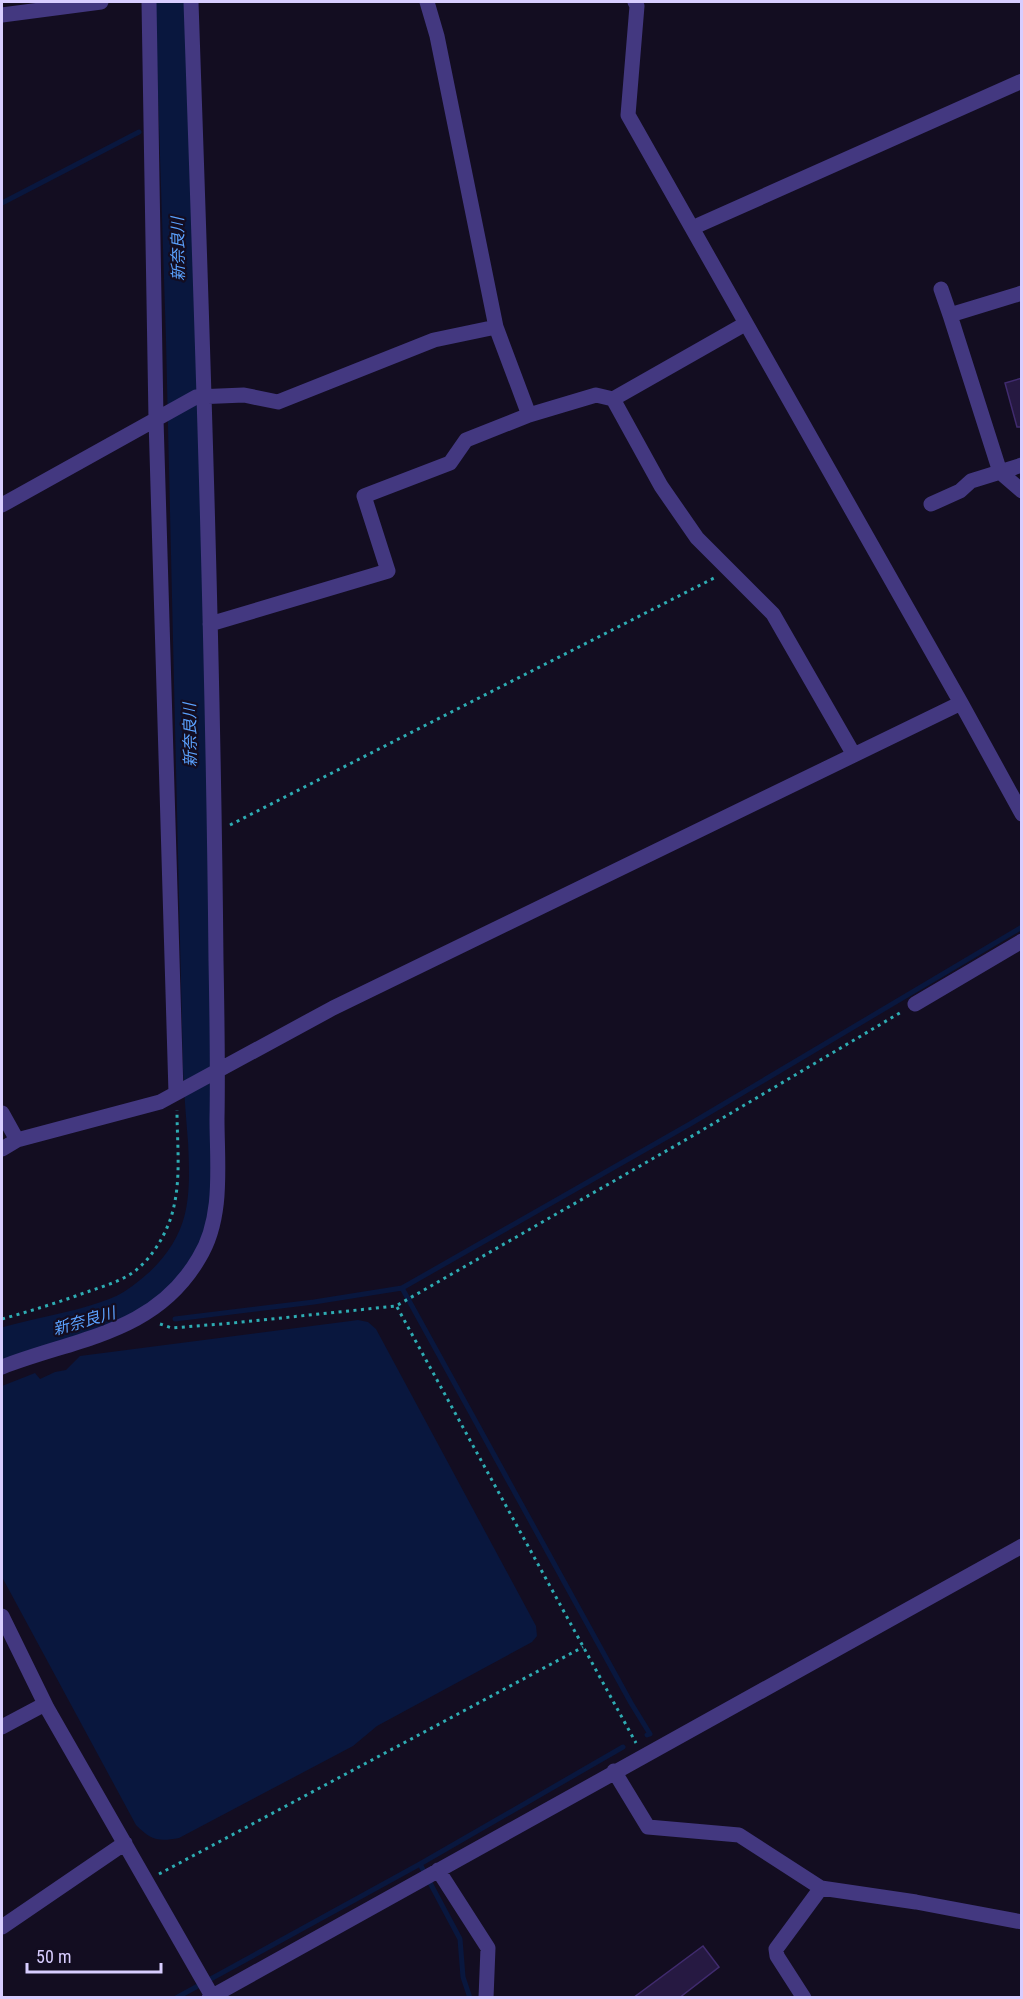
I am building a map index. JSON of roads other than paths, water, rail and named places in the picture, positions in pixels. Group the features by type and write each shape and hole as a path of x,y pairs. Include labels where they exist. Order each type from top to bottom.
{"street":[{"path":"2,15 101,2"},
{"path":"148,2 162,416 180,1092"},
{"path":"2,1368 141,1318 182,1285 201,1256 211,1233 216,1204 213,1073 215,833 210,624 200,396 191,2"},
{"path":"427,2 437,36 496,327 529,415"},
{"path":"635,2 637,6 628,115 1022,814"},
{"path":"692,228 1022,81"},
{"path":"941,289 1000,472 1022,491"},
{"path":"950,315 1022,293"},
{"path":"210,624 388,571 364,496 450,463 466,440 529,415 597,395 613,399 745,324"},
{"path":"2,505 200,396 244,395 278,402 434,340 496,327"},
{"path":"613,399 661,486 697,538 773,614 854,755"},
{"path":"931,504 960,491 971,482 1022,465"},
{"path":"2,1149 17,1140 160,1102 333,1008 961,703"},
{"path":"915,1004 1022,941"},
{"path":"2,1113 17,1140"},
{"path":"2,1616 45,1704 147,1881 210,1997 642,1755 1022,1546"},
{"path":"2,1727 45,1704"},
{"path":"614,1771 648,1827 739,1835 821,1888 927,1904 1022,1922"},
{"path":"2,1927 125,1843"},
{"path":"438,1870 488,1948 486,1998"},
{"path":"804,1998 777,1956 776,1949 821,1888"}],"water":[{"path":"358,1320 368,1322 376,1329 536,1626 537,1636 532,1642 377,1726 353,1746 179,1838 155,1839 136,1825 2,1577 2,1386 35,1373 40,1379 66,1370 80,1356"}],"waterway":[{"name":"新奈良川","path":"2,1344 95,1321 124,1310 139,1301 161,1283 187,1251 201,1218 204,1200 205,1162 199,1068 182,340 171,2"},
{"path":"2,203 139,132"},
{"path":"175,1319 314,1302 402,1288 690,1124 1022,927"},
{"path":"402,1288 650,1734 647,1735"},
{"path":"176,1998 420,1864 623,1747"},
{"path":"420,1864 460,1939 463,1977 470,1998"}]}
